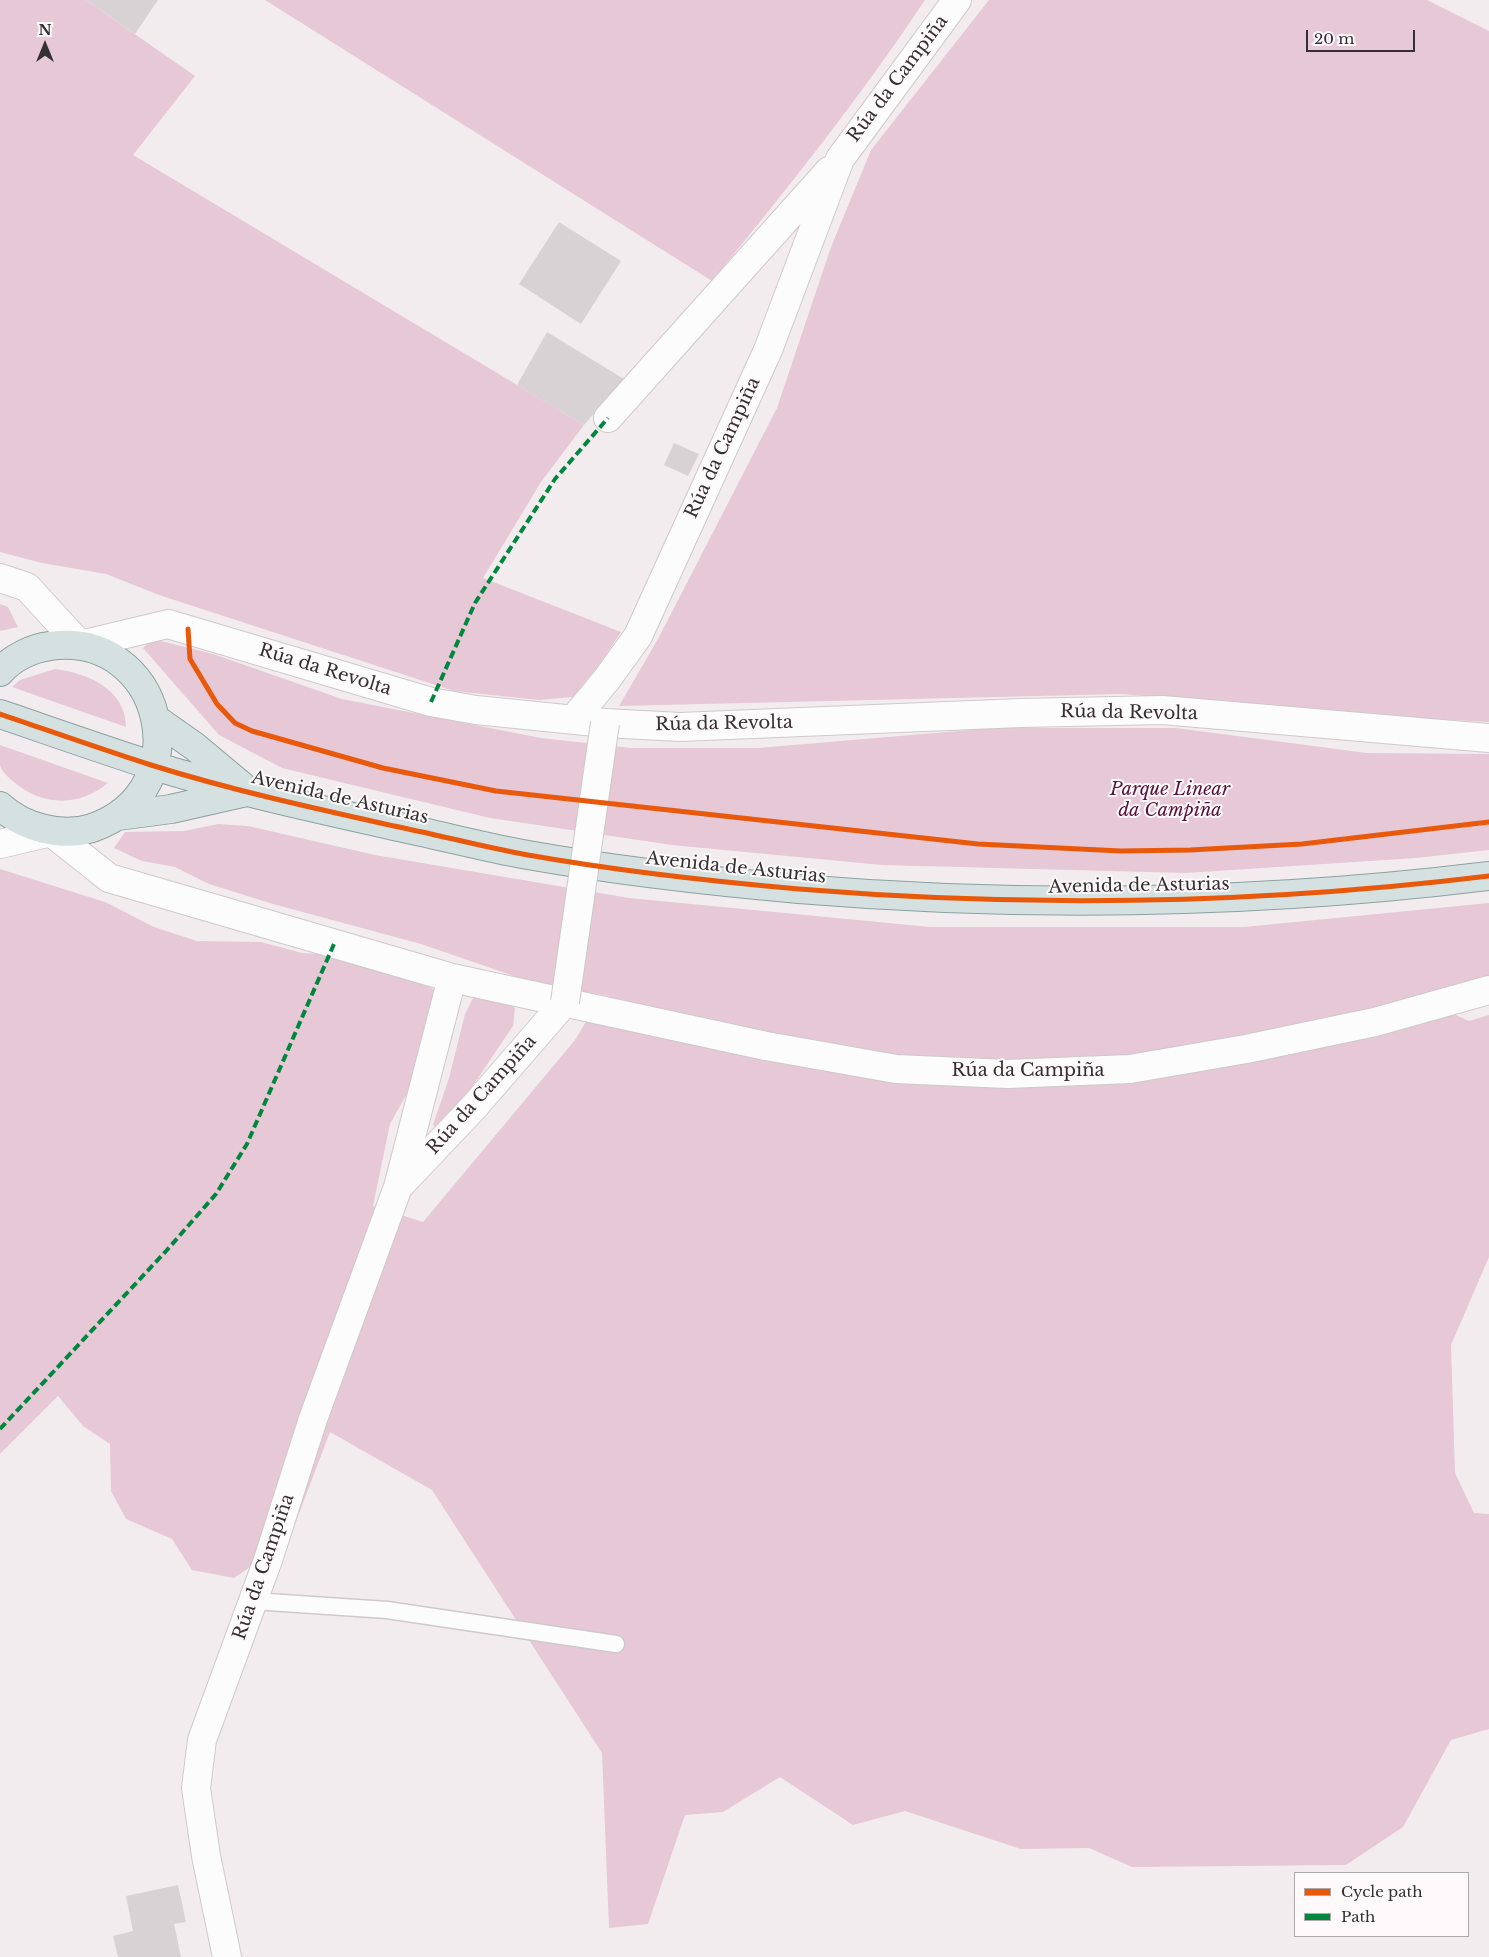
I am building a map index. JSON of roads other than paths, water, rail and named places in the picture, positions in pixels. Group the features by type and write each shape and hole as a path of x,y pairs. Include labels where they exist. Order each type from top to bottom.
{"main road":[{"path":"0,672 11,656 44,647 65,644 80,645 113,658 138,679 157,720 159,744 155,766 135,801 118,816"},
{"name":"Avenida de Asturias","path":"0,714 155,766 297,804 527,855 715,881 864,894 1013,901 1158,901 1280,896 1413,886 1489,876"},
{"path":"157,720 194,746 249,791"},
{"path":"0,806 10,815 51,832 84,830 118,816 171,809 249,791"}],"street":[{"name":"Rúa da Campiña","path":"608,418 840,159 958,0"},
{"name":"Rúa da Campiña","path":"573,720 607,679 638,636 768,350 840,159"},
{"path":"0,578 27,587 80,645"},
{"name":"Rúa da Revolta","path":"80,645 168,624 431,702 476,710 605,724 680,727 1020,713 1162,710 1489,738"},
{"path":"0,844 51,832 109,878 452,978 565,1002 605,724"},
{"name":"Rúa da Campiña","path":"227,1957 206,1856 196,1788 202,1740 254,1601 313,1419 398,1187 452,978"},
{"name":"Rúa da Campiña","path":"398,1187 473,1108 565,1002 766,1046 896,1069 1007,1074 1140,1068 1375,1022 1489,990"}],"lane":[{"path":"254,1601 387,1610 616,1644"}],"park label":[{"name":"Parque Linear da Campiña","path":"1170,800"}]}
